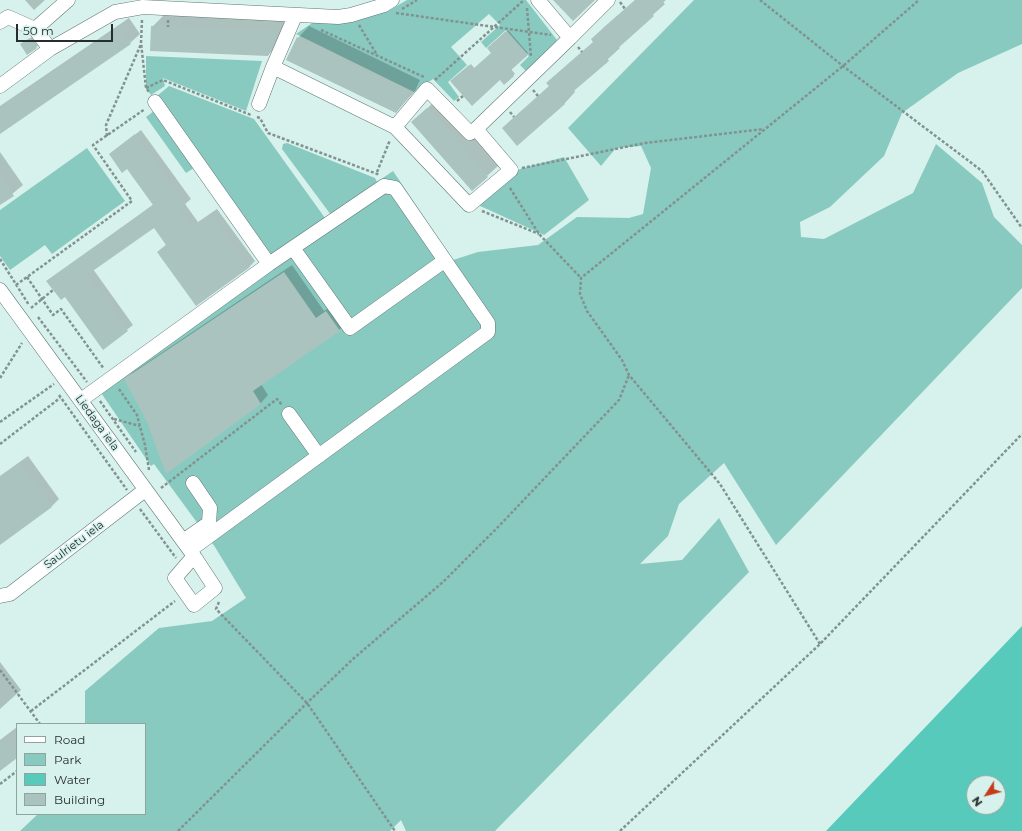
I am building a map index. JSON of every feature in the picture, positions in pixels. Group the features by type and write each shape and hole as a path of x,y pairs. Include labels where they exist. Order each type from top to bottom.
{"street":[{"path":"35,29 68,0"},
{"path":"538,0 574,43"},
{"path":"395,127 431,86 470,133 533,76 574,43 614,2"},
{"path":"0,86 50,49 115,12 143,7 176,4 295,16 320,17 351,15 384,5 394,6"},
{"path":"259,104 295,16"},
{"path":"0,22 8,17 35,29 50,49"},
{"path":"273,67 395,127 469,205 507,174 476,129"},
{"path":"155,102 269,264"},
{"path":"81,400 269,264 384,186 395,188 488,323 488,332 189,549"},
{"path":"293,248 350,328 444,261"},
{"name":"Liedaga iela","path":"0,290 189,549 215,588 194,605 175,578 184,568 189,549"},
{"path":"288,414 319,456"},
{"path":"189,549 209,523 210,508 193,484"},
{"name":"Saulrietu iela","path":"0,596 10,594 145,490"}],"path":[{"path":"314,27 431,86 524,0"},
{"path":"527,0 528,31 533,76"},
{"path":"760,0 843,66 982,171 1022,228"},
{"path":"581,278 843,66 919,0"},
{"path":"614,2 625,9"},
{"path":"394,6 494,27 528,31 574,43 582,52"},
{"path":"16,285 132,201 94,145 155,102 146,88 141,43 143,7"},
{"path":"107,136 106,125 141,43"},
{"path":"146,88 164,80 260,118 268,133 377,172 395,188"},
{"path":"535,92 538,96"},
{"path":"454,104 463,96"},
{"path":"511,112 514,116"},
{"path":"377,172 395,127"},
{"path":"765,129 645,143 507,174 539,234 581,278 580,294 587,311 622,360 629,375 712,472 820,644"},
{"path":"469,205 539,234"},
{"path":"0,259 31,308 94,391"},
{"path":"27,277 53,315 61,309"},
{"path":"31,308 53,290"},
{"path":"0,378 24,342"},
{"path":"178,831 353,659 443,582 499,526 619,400 629,375"},
{"path":"0,422 54,384"},
{"path":"0,444 60,398 184,568"},
{"path":"161,488 277,399 288,414"},
{"path":"114,419 140,426"},
{"path":"620,831 820,644 1022,434"},
{"path":"31,711 185,593"},
{"path":"220,598 216,609 307,703 395,831"},
{"path":"0,670 39,723"},
{"path":"0,784 16,772"}],"green space":[{"path":"407,0 526,0 557,40 526,71 520,65 529,56 506,30 486,48 481,42 500,25 489,14 451,47 467,65 448,82 459,97 454,101 433,79 414,92 296,34 315,21 388,11"},
{"path":"694,0 1022,0 1022,44 958,73 902,113 884,156 830,207 800,222 801,237 824,239 913,193 936,144 982,183 994,217 1022,245 1022,288 776,545 724,463 679,504 668,536 640,564 682,560 719,518 749,572 495,831 406,831 401,820 390,831 20,831 37,815 146,815 146,723 85,723 85,691 159,628 212,621 246,598 215,547 154,464 151,466 95,384 272,258 157,96 169,86 254,119 325,218 331,215 282,149 283,144 287,143 375,178 377,182 393,171 453,260 478,252 538,245 577,217 629,218 643,214 651,168 641,146 616,148 601,166 568,128"},
{"path":"146,56 262,61 246,111 163,78 165,86 151,95 146,88"},
{"path":"154,111 194,168 186,173 146,117"},
{"path":"87,148 125,201 52,254 45,245 10,270 0,256 0,210"},
{"path":"564,157 589,200 544,235 478,205 520,169"}],"water":[{"path":"1022,626 1022,831 826,831"}],"building":[{"path":"553,0 595,0 573,21"},
{"path":"636,0 666,0 651,13 654,16 607,58 609,61 562,101 565,104 517,146 502,128 549,86 546,83 593,42 591,39"},
{"path":"151,26 276,31 276,39 268,56 150,51"},
{"path":"119,27 131,44 0,134 0,108"},
{"path":"506,31 528,55 510,71 514,76 504,85 500,80 472,106 450,81 469,65 473,69 491,53 487,48"},
{"path":"297,37 409,92 403,104 396,113 286,60"},
{"path":"30,38 37,48 27,55 20,44"},
{"path":"427,108 488,177 472,191 411,122"},
{"path":"135,134 186,205 180,210 192,227 211,214 250,267 196,306 157,252 166,245 154,228 87,275 128,331 103,350 65,297 61,300 46,281 153,205 127,169 122,173 109,154"},
{"path":"0,176 14,196 0,205"},
{"path":"284,272 316,318 326,311 340,331 253,391 261,404 166,474 147,422 124,379"},
{"path":"20,463 52,507 0,545 0,477"},
{"path":"7,737 16,750 16,759 0,771 0,742"}]}
